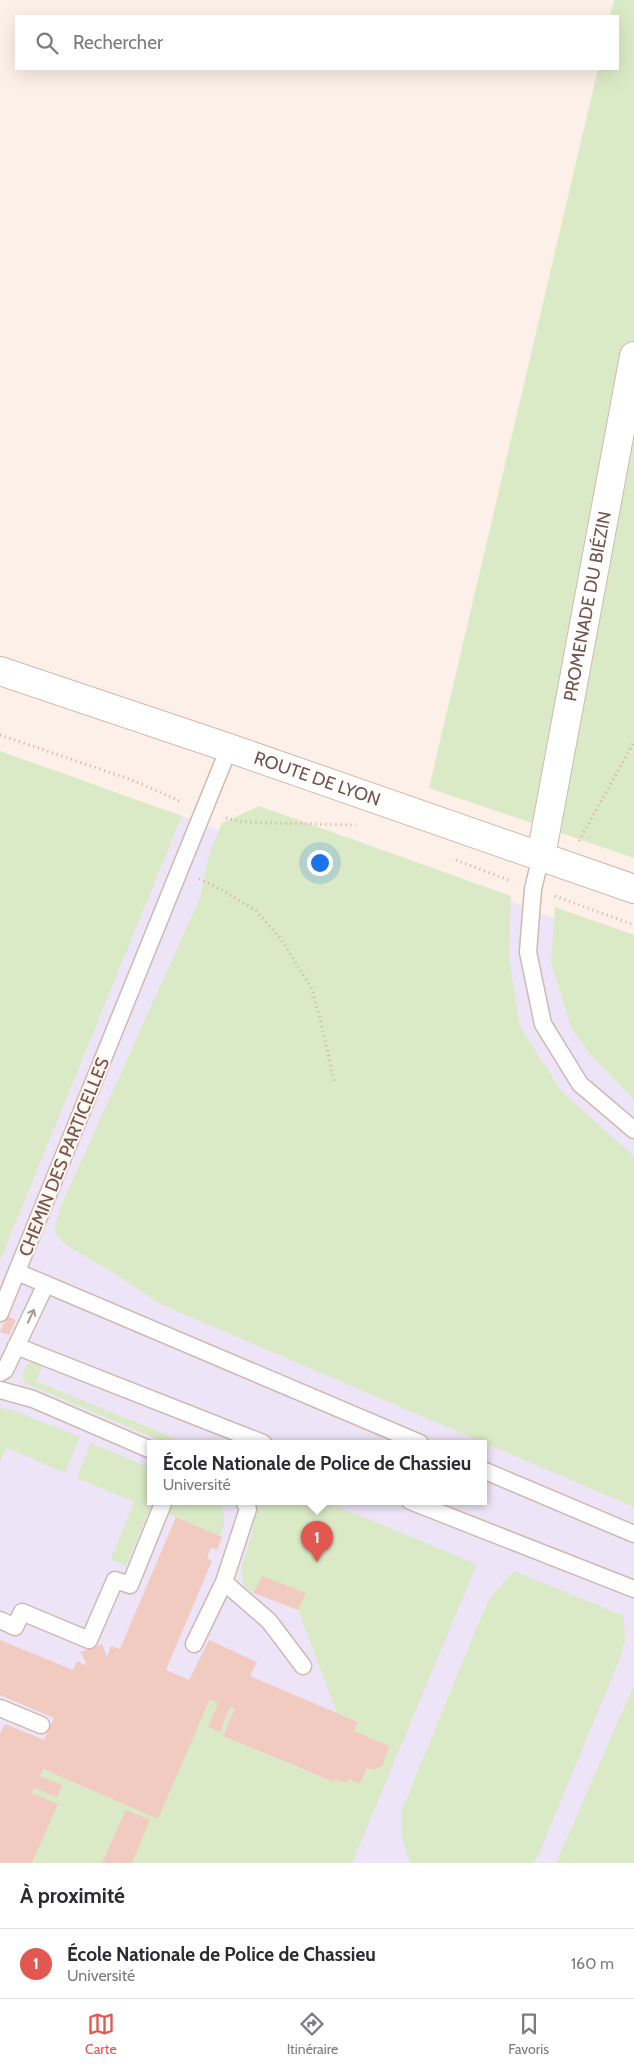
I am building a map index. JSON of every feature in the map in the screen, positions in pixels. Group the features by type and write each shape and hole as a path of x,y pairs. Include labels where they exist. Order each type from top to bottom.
{"main road":[{"name":"PROMENADE DU BIÉZIN","path":"541,856 634,356"},
{"name":"ROUTE DE LYON","path":"0,671 229,748 634,889"}],"lane":[{"name":"CHEMIN DES PARTICELLES","path":"229,748 17,1272 413,1440"},
{"path":"541,856 533,889 528,952 543,1024 580,1084 634,1130"},
{"path":"0,1313 17,1272"},
{"path":"0,1373 5,1370 46,1284"},
{"path":"16,1346 255,1440"},
{"path":"0,1390 32,1399 147,1448"},
{"path":"487,1472 634,1534"},
{"path":"0,1620 16,1627 22,1612 89,1640 115,1580 130,1585 162,1505"},
{"path":"194,1644 224,1582 248,1509 246,1505"},
{"path":"420,1505 634,1588"},
{"path":"224,1582 269,1622 303,1666"},
{"path":"0,1708 42,1724"}],"path":[{"path":"0,734 132,780 204,811 242,822 362,825"},
{"path":"560,898 583,832 634,742"},
{"path":"452,859 634,924"},
{"path":"181,870 222,890 256,911 281,938 312,989 334,1081"}],"shaded area":[{"path":"182,816 234,836 351,838 634,950 634,1863 0,1863 0,1261"}],"green space":[{"path":"614,0 634,0 634,858 429,788 598,70 619,70 619,15 610,15"},
{"path":"0,751 182,816 0,1261"},
{"path":"259,806 511,896 509,958 520,1027 563,1093 634,1156 634,1507 487,1444 487,1440 478,1440 160,1304 112,1272 64,1244 54,1231 61,1206 200,898 209,855 222,823"},
{"path":"555,907 634,935 634,1100 591,1055 572,1029 551,963"},
{"path":"34,1362 43,1365 36,1381 179,1440 159,1440 25,1383 22,1376 26,1365"},
{"path":"0,1408 12,1410 80,1437 65,1473 7,1448 0,1461"},
{"path":"91,1443 147,1468 147,1505 151,1505 126,1566 111,1559 134,1502 77,1478"},
{"path":"170,1505 221,1505 224,1518 220,1536 167,1513"},
{"path":"252,1505 334,1505 477,1564 352,1863 32,1863 57,1804 32,1793 34,1788 57,1796 61,1785 40,1776 43,1769 158,1819 210,1699 218,1703 208,1727 220,1732 230,1707 235,1708 223,1736 333,1782 335,1779 347,1783 348,1779 367,1768 374,1770 382,1766 388,1746 354,1731 358,1722 337,1713 298,1610 254,1593 243,1584 241,1568 252,1534 255,1517"},
{"path":"514,1571 624,1616 625,1641 619,1661 538,1856 533,1863 410,1863 401,1835 401,1812 482,1615 491,1596"},
{"path":"634,1685 634,1863 556,1863"}],"building":[{"path":"7,1316 16,1320 9,1335 0,1332"},
{"path":"176,1517 222,1537 217,1550 211,1547 207,1558 212,1561 166,1670 189,1680 209,1640 257,1662 250,1676 358,1722 354,1731 389,1746 382,1766 374,1770 367,1768 360,1784 348,1779 347,1783 335,1779 334,1782 223,1736 235,1708 230,1707 220,1732 208,1727 218,1703 210,1699 158,1819 43,1769 40,1776 62,1785 57,1797 34,1788 32,1793 58,1804 32,1863 0,1863 0,1734 5,1724 44,1740 54,1718 0,1695 0,1640 73,1670 77,1661 87,1666 81,1652 102,1644 107,1657 111,1646 120,1649"},
{"path":"262,1576 306,1593 298,1610 254,1593"},
{"path":"126,1810 150,1820 132,1863 102,1863"}],"place":[{"name":"École Nationale de Police de Chassieu","path":"317,1562"}]}
